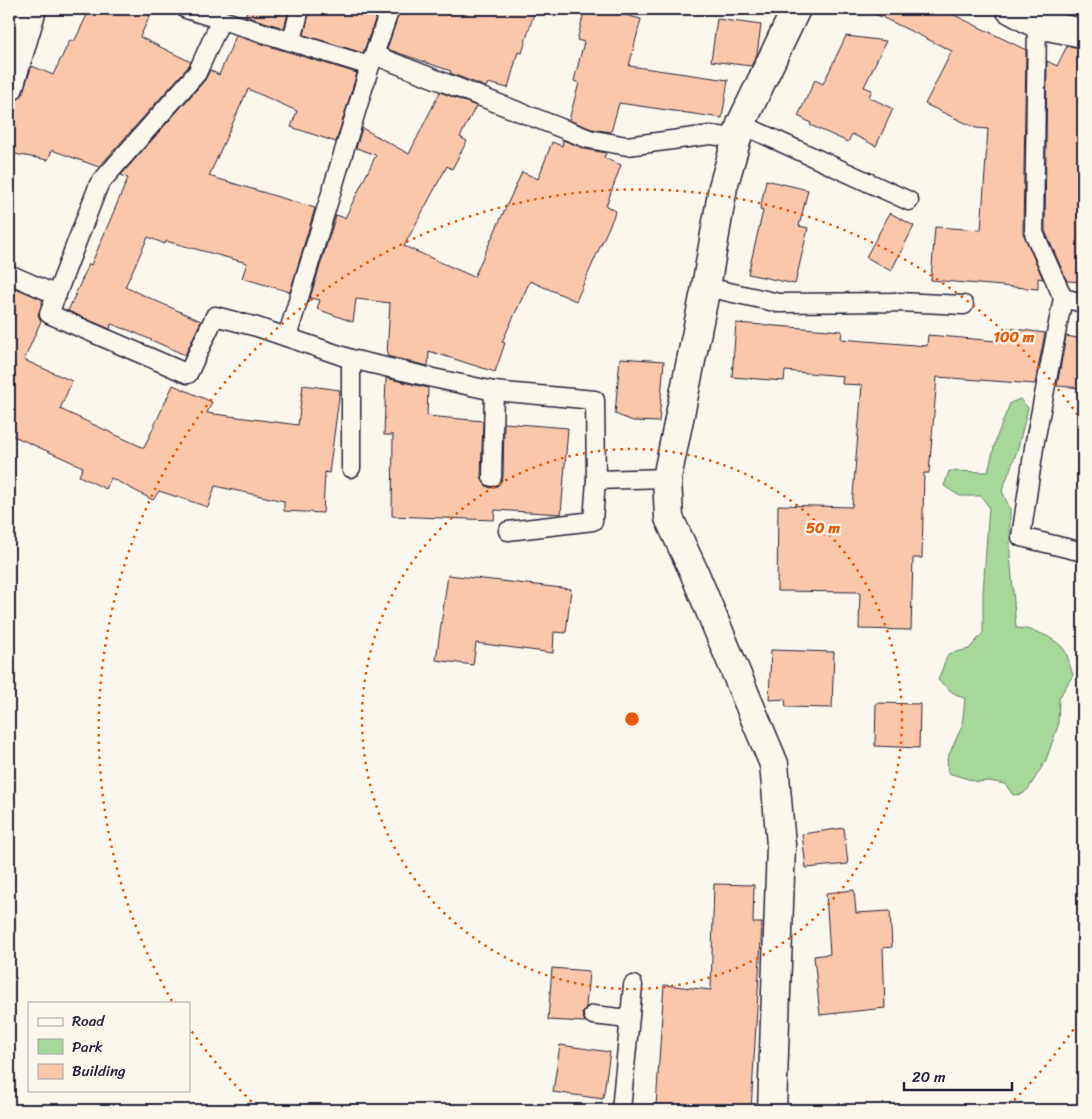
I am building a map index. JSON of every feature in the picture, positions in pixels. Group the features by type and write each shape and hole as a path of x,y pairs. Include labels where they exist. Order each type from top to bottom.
{"street":[{"path":"9,87 32,9"},
{"path":"772,1110 781,845 774,764 694,572 669,518 667,478 706,287 723,187 739,131 796,9"},
{"path":"1010,9 1037,24 1083,33"}],"lane":[{"path":"186,9 292,40 372,60 590,139 627,146 739,131 909,201"},
{"path":"292,40 300,9"},
{"path":"287,337 372,60 390,9"},
{"path":"221,20 197,73 99,184 49,314 188,374 215,316 257,327 351,359 494,391 595,400 596,480 593,522 508,531"},
{"path":"1037,24 1034,233 1063,298 1035,441 1020,537 1083,552"},
{"path":"9,274 57,294"},
{"path":"706,287 779,303 898,302 964,304"},
{"path":"1063,298 1083,303"},
{"path":"351,359 351,468"},
{"path":"492,477 494,391"},
{"path":"596,480 667,478"},
{"path":"621,1110 632,985"},
{"path":"593,1015 629,1019"}],"green space":[{"path":"1020,399 1028,408 1017,451 1002,491 1010,509 1010,553 1016,628 1028,629 1041,634 1063,648 1073,675 1059,698 1058,726 1046,760 1029,788 1023,794 1013,795 1005,784 989,781 978,782 948,773 947,759 962,726 965,699 952,692 938,680 948,654 969,649 983,633 983,592 989,507 981,496 960,496 944,486 949,471 988,472 996,439 1010,403"}],"building":[{"path":"90,9 153,9 140,37 191,62 99,167 52,150 48,160 9,153 9,102 20,98 32,66 53,75 70,40 74,42"},
{"path":"248,9 289,9 284,28 245,16"},
{"path":"310,9 379,9 363,53 304,35"},
{"path":"400,9 535,9 522,53 518,52 508,88 488,83 486,87 450,73 451,71 387,49"},
{"path":"585,9 600,9 641,19 629,66 728,80 722,118 619,103 611,132 592,129 569,120 579,83 574,81 584,42 577,40"},
{"path":"865,9 942,9 1026,50 1023,233 1043,279 1038,278 1038,289 931,280 935,227 981,230 988,129 976,128 925,104 952,51"},
{"path":"717,19 761,25 757,54 751,66 711,61"},
{"path":"236,36 357,73 336,142 291,127 297,111 248,89 209,176 315,208 290,292 242,278 247,263 166,241 165,244 148,237 125,287 201,321 185,355 131,331 111,324 110,329 68,311 89,264 91,265 128,178 121,175 205,80 210,70 219,75"},
{"path":"846,36 886,41 864,87 872,90 869,97 893,109 876,146 852,134 848,142 810,125 811,123 798,116 815,80 823,84"},
{"path":"1067,46 1083,48 1083,100 1077,180 1083,181 1083,282 1067,281 1045,231 1047,61 1057,66"},
{"path":"440,92 476,106 460,137 467,141 452,169 447,166 404,246 474,277 522,172 538,179 552,142 562,146 563,140 585,149 606,153 604,158 621,165 606,206 616,211 576,301 530,281 502,342 505,343 495,372 429,351 428,366 387,356 390,303 356,299 353,322 317,309 320,300 310,298 336,215 345,218 376,155 356,148 362,128 409,154"},
{"path":"766,180 808,190 799,226 808,228 795,284 748,274 763,211 760,210"},
{"path":"890,213 914,226 891,271 866,257"},
{"path":"9,285 43,300 38,315 41,321 24,360 72,381 60,409 144,448 173,385 212,402 207,413 298,425 303,385 340,390 329,473 325,472 323,513 284,511 284,501 215,486 208,507 159,491 153,500 111,478 106,489 79,476 83,467 9,434"},
{"path":"736,323 842,331 841,339 927,346 928,335 1007,342 1008,328 1045,333 1035,384 937,377 929,473 924,473 922,558 913,558 911,630 859,629 860,592 777,591 778,505 852,507 862,385 842,384 843,376 785,371 784,381 732,377"},
{"path":"1066,336 1083,339 1083,388 1057,386"},
{"path":"620,358 664,361 659,422 633,421 615,414"},
{"path":"386,378 428,388 427,416 483,421 481,477 486,486 491,488 497,486 503,478 504,423 568,428 561,514 495,510 494,520 392,516 393,435 384,435"},
{"path":"448,575 571,589 566,633 554,632 553,653 476,643 473,665 436,660"},
{"path":"771,650 834,652 832,708 786,707 785,699 769,700"},
{"path":"876,703 920,704 919,748 875,746"},
{"path":"844,828 848,864 806,868 802,834"},
{"path":"714,884 754,885 753,923 762,923 751,1110 707,1110 656,1106 664,985 711,990"},
{"path":"854,890 856,913 890,911 892,947 883,948 885,1008 820,1015 814,956 830,954 826,893"},
{"path":"552,968 589,971 586,1007 582,1014 585,1022 548,1020"},
{"path":"560,1045 610,1052 603,1099 553,1092"}]}
